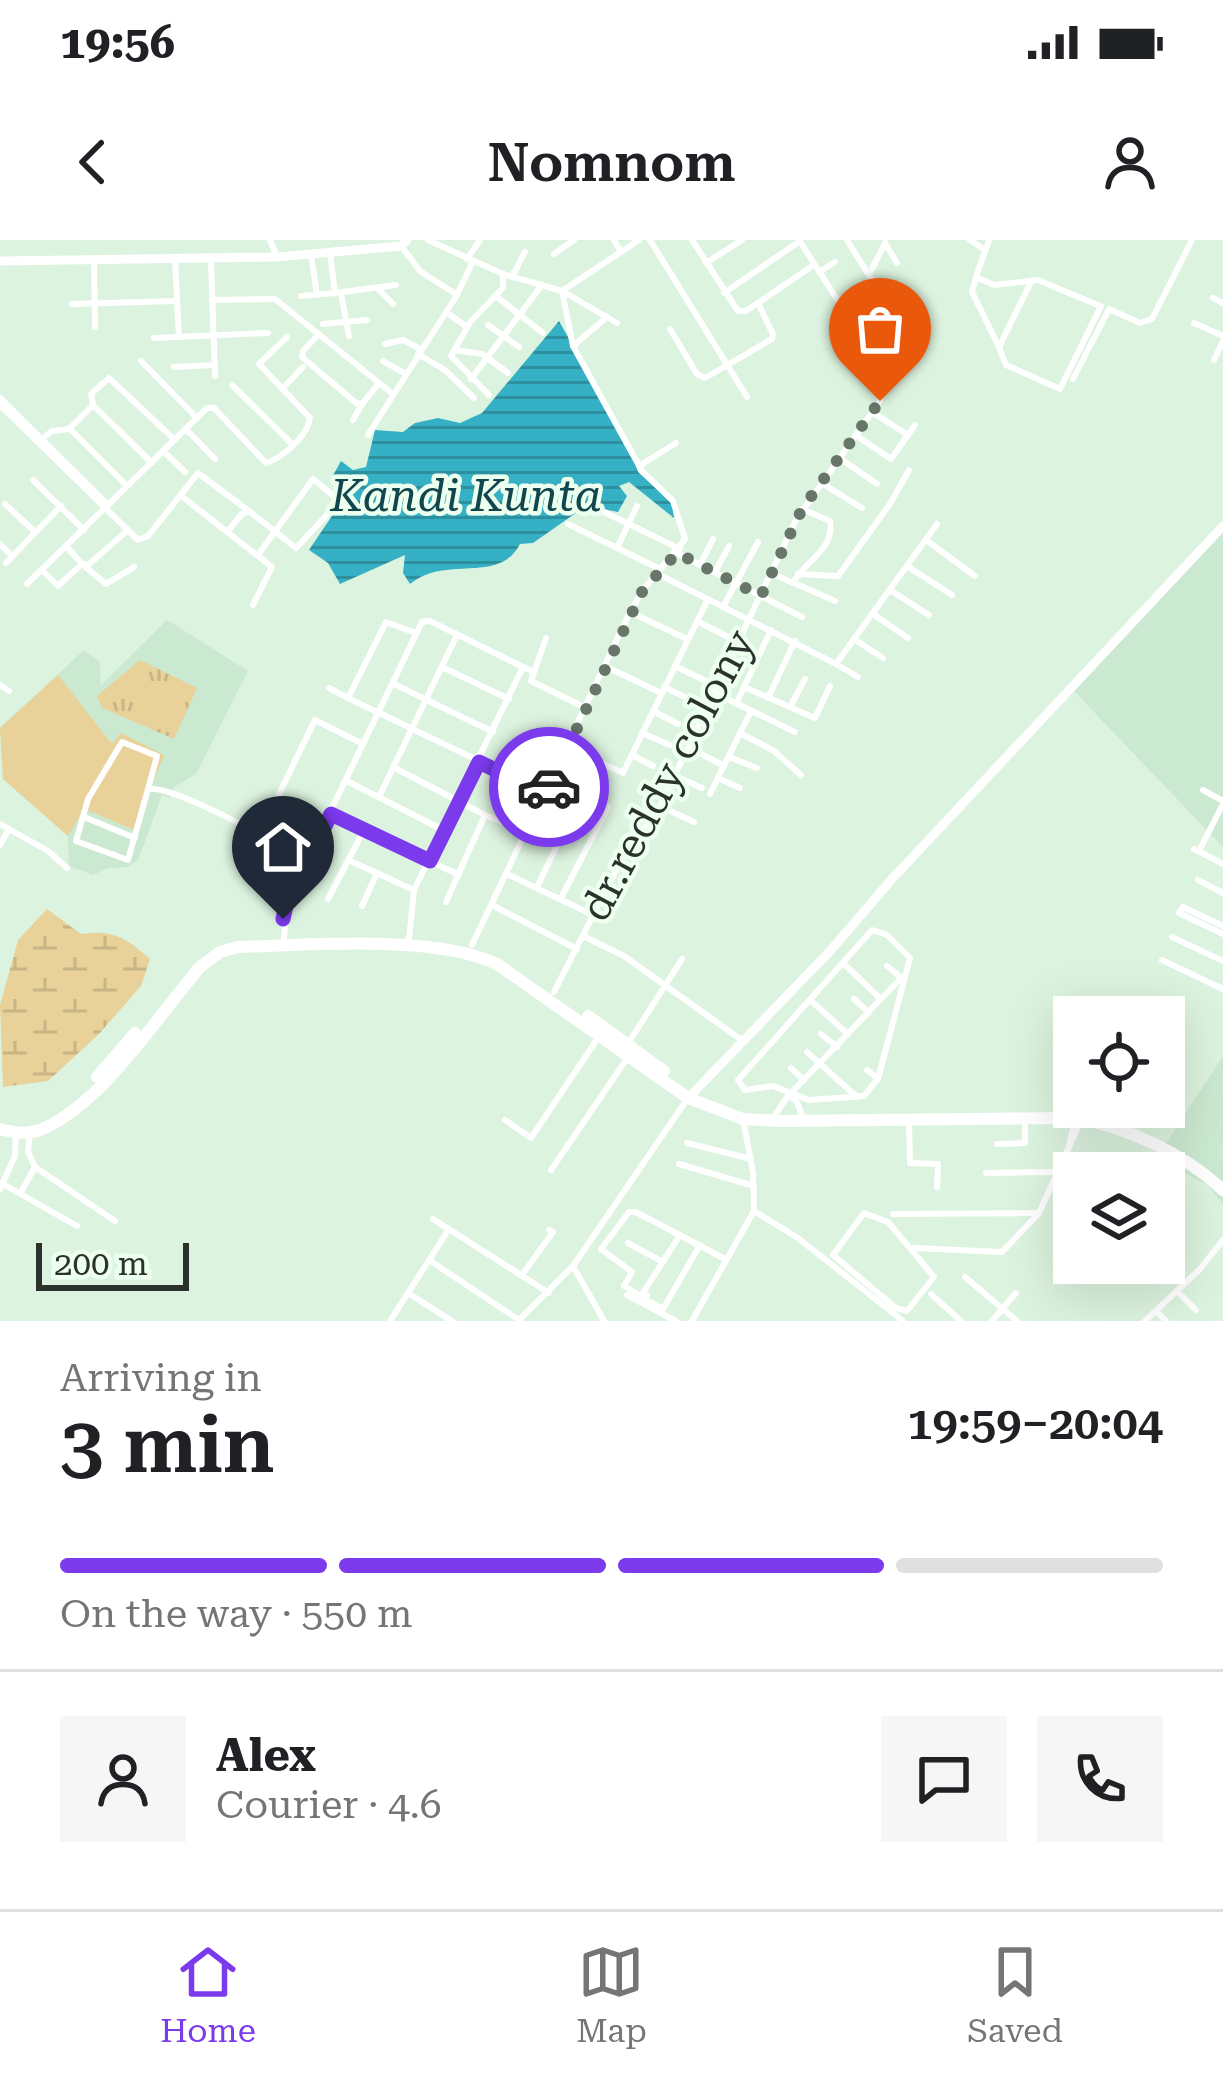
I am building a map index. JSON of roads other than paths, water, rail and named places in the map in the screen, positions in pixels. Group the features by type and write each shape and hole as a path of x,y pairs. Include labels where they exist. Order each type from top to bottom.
{"main road":[{"path":"0,1126 32,1126 76,1098 195,963 212,949 240,940 409,945 476,955 628,1051"},
{"path":"0,1126 23,1133 44,1128 85,1100 200,968 220,952 237,947 410,940 472,945 500,957 691,1095 743,1119 1090,1112 1172,1147 1223,1186"},
{"path":"691,1095 740,1112 775,1115 1053,1119"},
{"path":"1105,1128 1148,1142 1223,1186"}],"street":[{"path":"270,240 277,257"},
{"path":"428,240 507,275 562,291 617,323"},
{"path":"368,435 458,295 480,240"},
{"path":"554,254 574,240"},
{"path":"614,240 621,252"},
{"path":"562,291 639,240"},
{"path":"650,240 747,397"},
{"path":"692,240 737,311 835,262"},
{"path":"847,240 874,285"},
{"path":"970,240 982,248"},
{"path":"988,240 972,292 1006,364 1060,389 1104,309"},
{"path":"976,277 994,285 1038,280 1140,322 1152,319 1192,240"},
{"path":"724,293 799,241 879,365"},
{"path":"706,263 737,242"},
{"path":"868,275 884,242"},
{"path":"884,242 897,263"},
{"path":"0,261 277,257 404,243 421,272 458,295"},
{"path":"489,395 451,360 466,327 497,297 525,252"},
{"path":"330,253 349,336"},
{"path":"311,255 316,295"},
{"path":"94,258 95,327"},
{"path":"175,259 179,337"},
{"path":"211,259 215,376"},
{"path":"999,347 1031,282"},
{"path":"302,296 396,285"},
{"path":"471,379 542,285"},
{"path":"376,288 393,304"},
{"path":"472,945 630,612 678,551 684,530 676,506 639,466 573,346 562,291"},
{"path":"497,297 543,333"},
{"path":"1214,298 1223,303"},
{"path":"212,300 274,299 393,394"},
{"path":"72,304 177,301"},
{"path":"670,329 702,377 772,339 758,303"},
{"path":"1073,379 1104,309"},
{"path":"446,312 466,327"},
{"path":"573,346 607,317"},
{"path":"323,324 367,320"},
{"path":"1194,323 1223,338 1214,360"},
{"path":"488,325 519,347"},
{"path":"154,338 268,333"},
{"path":"318,334 302,357 362,404"},
{"path":"27,584 206,408 214,408 266,463 293,445 309,428 310,418 259,364 287,337"},
{"path":"386,344 403,340 474,398"},
{"path":"454,350 488,357 508,373"},
{"path":"141,361 197,418"},
{"path":"383,362 406,374"},
{"path":"174,367 215,365"},
{"path":"282,389 303,368"},
{"path":"152,463 93,405 92,394 109,378 175,440"},
{"path":"353,420 379,383"},
{"path":"232,385 293,445"},
{"name":"dr.reddy colony","path":"554,992 633,837 647,827 660,806 802,509 880,401"},
{"path":"0,402 128,530 144,539 198,472 275,531 296,548 336,498 313,479 275,531 258,555"},
{"path":"0,402 106,507"},
{"path":"41,440 52,431 70,429 93,405"},
{"path":"872,412 908,435"},
{"path":"857,436 891,459 915,425"},
{"path":"70,429 127,486"},
{"path":"186,429 215,459"},
{"path":"639,466 676,443"},
{"path":"163,451 185,472"},
{"path":"841,459 877,484"},
{"path":"798,574 838,576 909,470"},
{"path":"33,480 84,530"},
{"path":"823,484 862,508"},
{"path":"180,495 258,555 272,572 253,605"},
{"path":"5,504 35,532"},
{"path":"0,544 9,559 61,506"},
{"path":"617,548 638,506"},
{"path":"793,583 820,554 832,525 802,509"},
{"path":"602,511 802,617"},
{"path":"228,531 249,512"},
{"path":"568,524 859,677"},
{"path":"836,664 937,524"},
{"path":"429,1260 519,1320 549,1293 573,1266 691,1095 1223,526"},
{"path":"42,569 58,586 128,530"},
{"path":"700,565 713,539"},
{"path":"926,540 975,575"},
{"path":"723,607 758,542"},
{"path":"65,546 106,584 134,567"},
{"path":"715,572 729,546"},
{"path":"908,566 952,596"},
{"path":"771,573 835,601"},
{"path":"890,590 929,614"},
{"path":"568,747 623,773 708,599"},
{"path":"630,612 688,640"},
{"path":"872,614 908,638"},
{"path":"284,939 287,901 426,620 528,669 532,682 586,708"},
{"path":"697,621 738,642"},
{"path":"348,698 386,622 416,633"},
{"path":"736,704 771,630"},
{"path":"379,797 457,635"},
{"path":"410,940 414,890 509,699 546,638"},
{"path":"854,639 884,658"},
{"path":"768,698 795,641"},
{"path":"675,666 736,704 795,732"},
{"path":"442,667 509,699"},
{"path":"607,667 708,708"},
{"path":"790,707 805,679"},
{"path":"393,684 493,732"},
{"path":"0,685 9,691"},
{"path":"744,687 814,718 830,686"},
{"path":"329,688 545,794"},
{"path":"652,711 678,724"},
{"path":"675,776 706,791 718,778 751,711"},
{"path":"259,835 315,720 363,744"},
{"path":"642,733 670,746"},
{"path":"740,733 774,751 801,775"},
{"path":"119,742 157,756 148,789 131,856 124,862 78,844 88,799 119,742"},
{"path":"689,748 724,766"},
{"path":"632,755 653,766"},
{"path":"729,757 757,768"},
{"path":"393,767 527,832"},
{"path":"718,778 740,788"},
{"path":"346,781 445,830"},
{"path":"148,789 156,787 188,800 308,860"},
{"path":"1204,790 1223,802 1196,850 1223,864"},
{"path":"537,887 580,796"},
{"path":"660,806 694,823"},
{"path":"561,898 608,807"},
{"path":"331,814 459,875"},
{"path":"446,902 485,815"},
{"path":"84,818 135,838"},
{"path":"0,824 48,850 67,868"},
{"path":"0,845 9,829"},
{"path":"328,899 364,830"},
{"path":"348,860 414,890"},
{"path":"362,906 377,873"},
{"path":"507,874 593,915"},
{"path":"1198,880 1223,893"},
{"path":"492,905 577,949"},
{"path":"1181,910 1222,930"},
{"path":"788,1095 808,1100 863,1096 878,1079 910,958 878,930 872,930 738,1080 750,1092 773,1086 796,1100 802,1115"},
{"path":"583,936 624,956 743,1040"},
{"path":"1172,937 1223,961"},
{"path":"551,1169 682,959"},
{"path":"1162,960 1223,989"},
{"path":"844,964 881,999"},
{"path":"887,966 903,976"},
{"path":"775,1115 788,1095 903,976"},
{"path":"854,999 869,1013"},
{"path":"810,1000 849,1034"},
{"path":"821,1034 837,1047"},
{"path":"506,1120 531,1138 600,1035"},
{"path":"877,1046 885,1053"},
{"path":"807,1052 857,1096"},
{"path":"791,1068 804,1080"},
{"path":"867,1070 878,1079"},
{"path":"997,1144 1025,1143 1024,1118"},
{"path":"693,1320 754,1210 743,1119"},
{"path":"909,1120 910,1162 938,1164 937,1187"},
{"path":"23,1133 35,1167 115,1221"},
{"path":"23,1133 2,1187 21,1192 76,1226"},
{"path":"687,1143 751,1159"},
{"path":"0,1164 11,1168"},
{"path":"679,1164 754,1186"},
{"path":"21,1192 35,1167"},
{"path":"986,1173 1053,1172"},
{"path":"914,1248 1002,1252 1039,1213 1053,1184"},
{"path":"754,1210 837,1264 903,1321"},
{"path":"680,1235 641,1296 624,1286 632,1272 601,1249 629,1212 636,1212 700,1245 725,1259"},
{"path":"893,1214 1039,1213"},
{"path":"837,1264 834,1253 862,1214 888,1222 934,1279 908,1311 895,1311"},
{"path":"433,1219 549,1293"},
{"path":"390,1321 449,1229"},
{"path":"521,1275 553,1232 549,1230"},
{"path":"1145,1321 1223,1240"},
{"path":"628,1243 663,1262"},
{"path":"679,1245 645,1298 661,1309 700,1245"},
{"path":"573,1266 604,1321"},
{"path":"965,1277 1017,1321"},
{"path":"1177,1291 1196,1310"},
{"path":"408,1293 452,1321"},
{"path":"992,1321 1016,1293"},
{"path":"931,1294 961,1321"},
{"path":"627,1295 676,1321"},
{"path":"1156,1311 1166,1321"}],"water":[{"name":"Kandi Kunta","path":"559,321 631,449 638,472 672,502 674,518 629,482 619,486 627,496 618,512 602,509 593,501 533,543 520,544 499,563 439,571 410,584 403,573 405,555 340,584 328,563 309,550 342,501 331,479 341,461 353,470 366,467 375,430 403,432 415,423 438,418 460,423 482,413"}]}
